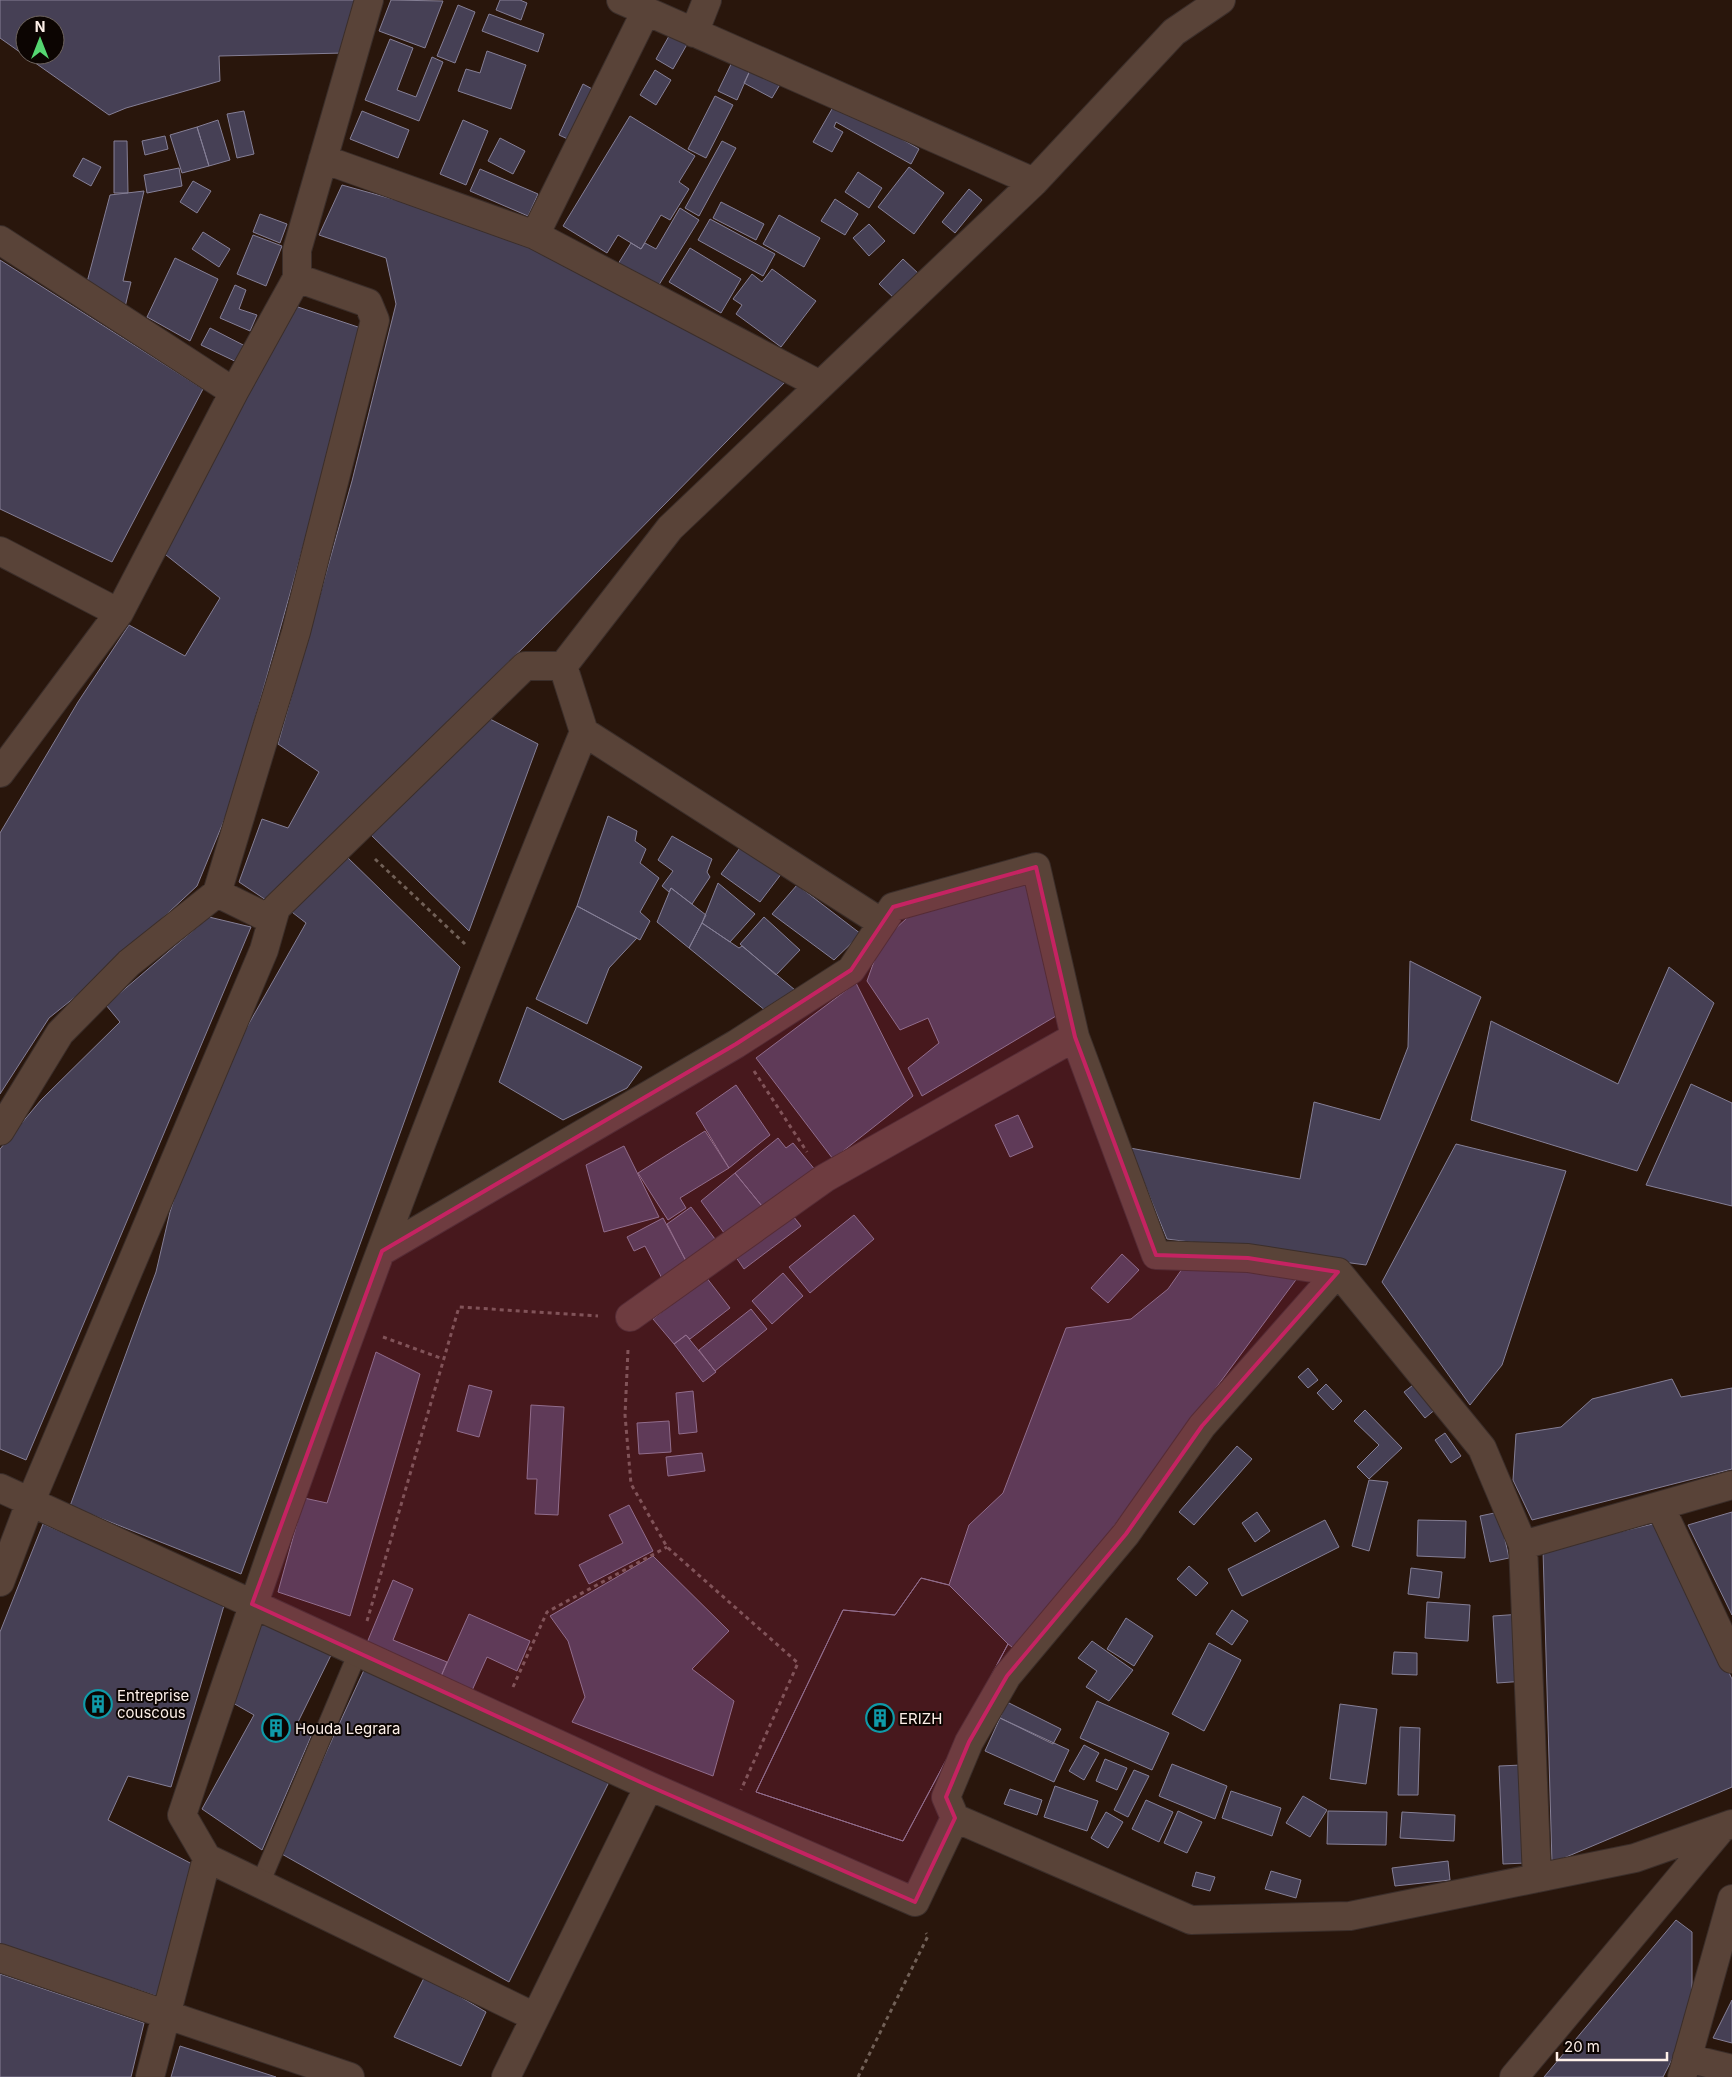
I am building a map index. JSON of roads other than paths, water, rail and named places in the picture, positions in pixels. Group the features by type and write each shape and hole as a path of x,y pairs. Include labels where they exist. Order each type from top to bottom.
{"street":[{"path":"0,773 118,613 234,392 297,278 297,250 368,0"},
{"path":"621,0 1034,182"},
{"path":"694,33 706,0"},
{"path":"563,666 670,528 1034,182 1174,32 1222,0"},
{"path":"535,235 646,11"},
{"path":"323,159 535,235 820,385"},
{"path":"0,240 234,392"},
{"path":"0,1131 60,1033 130,963 217,893 296,632 375,320 368,303 297,278"},
{"path":"0,551 118,613"},
{"path":"0,1582 30,1503 264,950 276,908 525,666 563,666"},
{"path":"535,2016 207,1858 182,1815 252,1604 428,1123 584,732 563,666"},
{"path":"584,732 882,923"},
{"path":"382,1252 736,1044 851,970 893,907 1036,866 1075,1037 1156,1255 1248,1258 1338,1272 1482,1448 1523,1545 1538,1878"},
{"path":"217,893 272,920"},
{"path":"630,1318 825,1178 1075,1037"},
{"path":"1338,1272 1202,1426 1126,1534 1007,1676 969,1742 946,1797 955,1818 1192,1920 1350,1916 1635,1858 1727,1826"},
{"path":"1523,1545 1732,1485"},
{"path":"0,1488 649,1786 915,1902 955,1818"},
{"path":"1660,1506 1732,1659"},
{"path":"506,2077 649,1786"},
{"path":"1514,2077 1727,1826"},
{"path":"150,2077 207,1858"},
{"path":"1732,1899 1684,2068 1732,2069"},
{"path":"0,1958 350,2077"}],"lane":[{"path":"260,1884 358,1652"}],"place":[{"name":"Entreprise couscous","path":"98,1704"},
{"name":"ERIZH","path":"880,1718"},
{"name":"Houda Legrara","path":"276,1728"}]}
